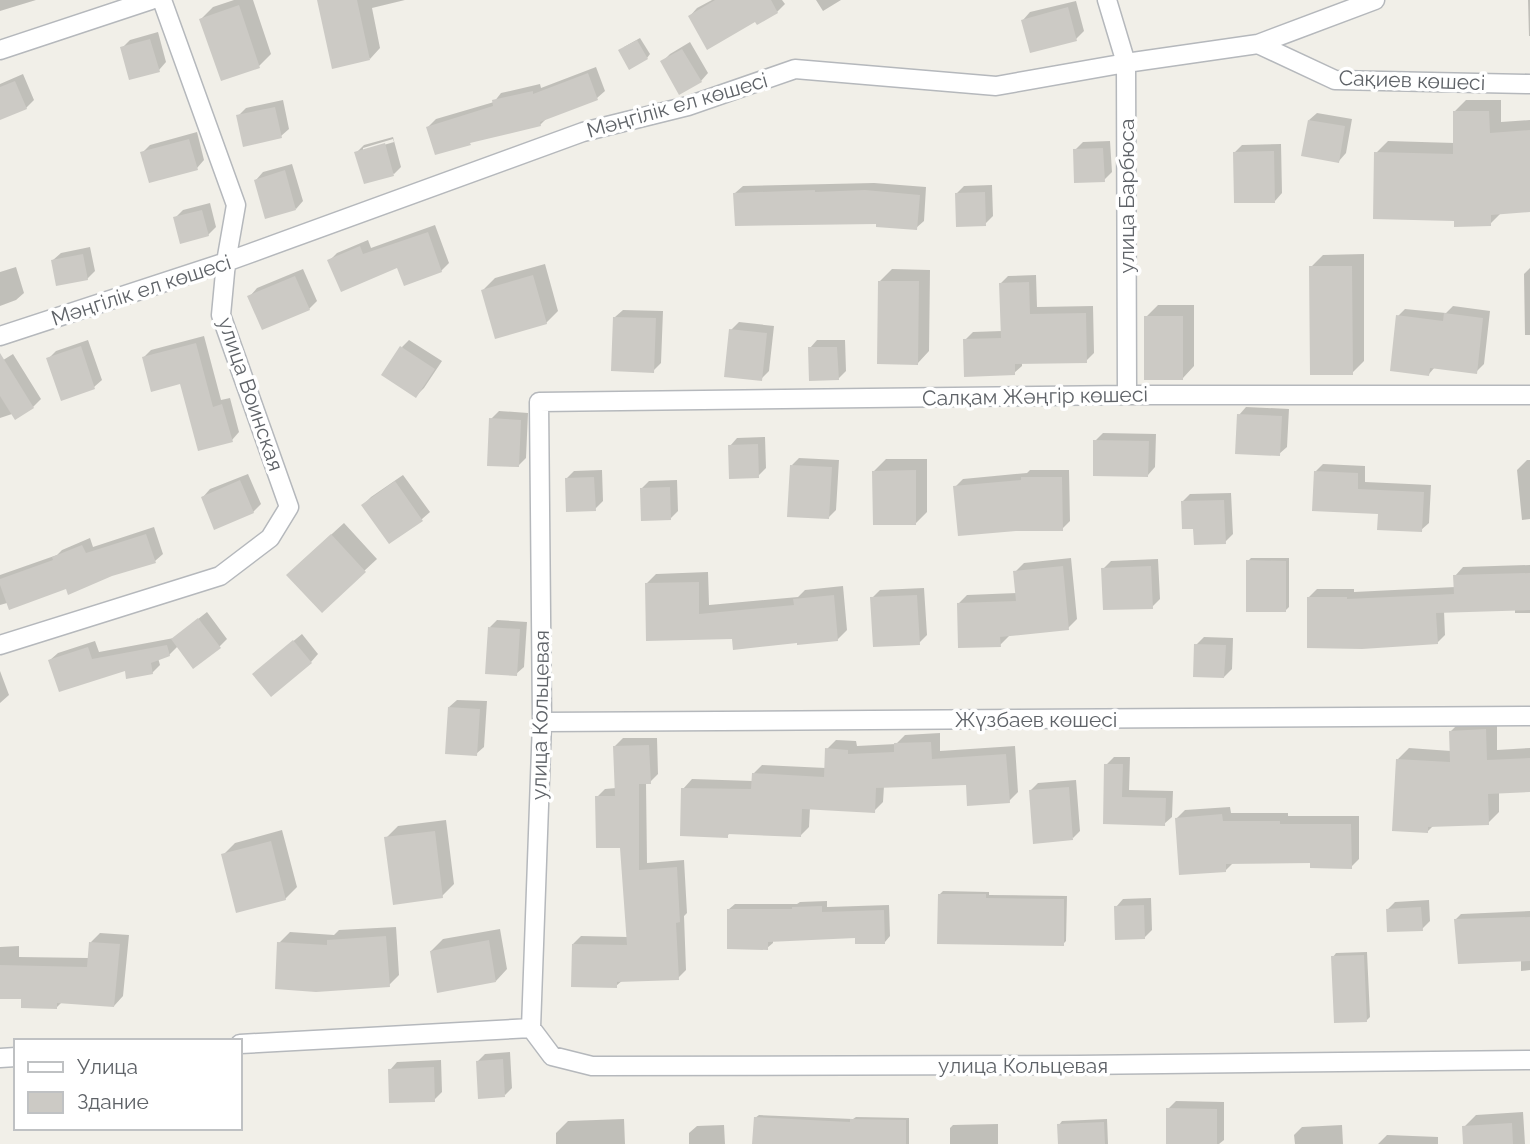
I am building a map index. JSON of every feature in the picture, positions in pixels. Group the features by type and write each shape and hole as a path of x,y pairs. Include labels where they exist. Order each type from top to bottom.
{"street":[{"path":"0,50 151,0"},
{"name":"улица Воинская","path":"0,645 220,576 270,538 289,507 221,315 226,262 236,205 162,0"},
{"name":"улица Барбюса","path":"1107,0 1126,63 1127,395"},
{"name":"Мәңгілік ел көшесі","path":"0,336 226,262 583,132 688,106 795,69 996,86 1126,63 1258,44 1376,0"},
{"name":"Сақиев көшесі","path":"1258,44 1335,80 1530,83"},
{"name":"Салқам Жәңгір көшесі","path":"539,402 1127,395 1530,395"},
{"name":"улица Кольцевая","path":"539,402 542,722 531,1028 552,1056 592,1066 1077,1065 1530,1060"},
{"name":"Жүзбаев көшесі","path":"542,722 1530,716"},
{"path":"242,1044 531,1028"}],"building":[{"path":"317,0 357,0 370,60 332,69"},
{"path":"715,0 771,0 778,13 757,25 755,22 707,50 688,16"},
{"path":"239,5 260,68 221,81 199,19"},
{"path":"1068,7 1077,41 1030,53 1021,20"},
{"path":"150,39 160,72 129,80 120,47"},
{"path":"637,40 648,59 629,70 618,50"},
{"path":"682,49 702,82 679,95 660,61"},
{"path":"588,73 598,100 540,122 541,126 470,143 471,145 435,155 426,127 493,106 492,100 533,91 533,94"},
{"path":"15,81 27,109 0,120 0,87"},
{"path":"275,107 282,138 243,147 236,115"},
{"path":"1453,111 1489,111 1490,133 1530,130 1530,212 1491,215 1491,226 1454,227 1454,221 1373,219 1374,152 1453,154"},
{"path":"1308,120 1345,126 1339,163 1301,156"},
{"path":"189,139 198,170 149,183 140,152"},
{"path":"385,143 394,176 364,184 354,152"},
{"path":"1103,148 1105,182 1074,183 1073,149"},
{"path":"1274,151 1275,203 1234,203 1233,152"},
{"path":"285,170 296,210 265,219 254,180"},
{"path":"865,190 920,195 917,230 876,227 876,224 735,226 733,193"},
{"path":"985,192 986,226 956,227 955,193"},
{"path":"202,210 209,236 180,244 173,217"},
{"path":"428,232 442,272 404,286 397,268 341,292 327,260 360,246 363,254"},
{"path":"83,254 88,280 56,286 51,260"},
{"path":"1309,266 1352,266 1353,375 1310,375"},
{"path":"533,275 547,324 495,339 481,290"},
{"path":"295,276 310,310 262,330 247,296"},
{"path":"878,281 919,281 918,365 877,364"},
{"path":"1029,282 1030,314 1086,313 1087,363 1015,364 1015,375 964,377 963,339 1001,338 999,283"},
{"path":"1444,313 1483,318 1477,374 1430,368 1429,376 1390,371 1396,315 1443,321"},
{"path":"1144,316 1183,316 1183,380 1144,380"},
{"path":"613,317 656,318 654,373 611,371"},
{"path":"729,329 767,333 762,381 724,377"},
{"path":"196,343 213,407 222,404 233,442 198,451 180,384 151,392 142,357"},
{"path":"81,346 95,389 61,401 46,358"},
{"path":"400,346 435,369 416,398 381,375"},
{"path":"808,347 837,347 839,380 809,381"},
{"path":"0,353 34,408 15,420 0,396"},
{"path":"1237,414 1282,416 1280,456 1235,454"},
{"path":"489,418 521,420 519,467 487,466"},
{"path":"1093,440 1149,441 1148,477 1093,476"},
{"path":"758,444 759,478 729,479 728,445"},
{"path":"790,465 832,467 829,519 787,517"},
{"path":"916,470 916,525 873,525 872,471"},
{"path":"1314,471 1358,473 1358,489 1424,492 1422,532 1377,530 1378,514 1312,511"},
{"path":"594,477 596,511 566,512 565,478"},
{"path":"1021,477 1062,477 1063,531 1016,531 958,536 953,486 1021,480"},
{"path":"240,480 254,513 214,530 201,497"},
{"path":"395,481 423,521 389,544 361,505"},
{"path":"670,487 671,520 641,521 640,488"},
{"path":"1224,500 1226,544 1194,545 1193,529 1182,529 1181,501"},
{"path":"146,534 156,563 112,576 68,595 66,589 9,610 0,579 53,560 52,557 82,545 86,553"},
{"path":"331,534 366,572 322,613 286,575"},
{"path":"1246,560 1286,561 1286,612 1246,612"},
{"path":"1063,566 1069,630 1000,637 1001,647 958,648 957,603 1016,601 1013,571"},
{"path":"1151,566 1153,609 1103,610 1101,568"},
{"path":"1530,573 1530,610 1436,613 1438,644 1362,649 1307,648 1307,597 1347,599 1454,594 1453,575"},
{"path":"699,582 699,614 794,605 793,599 834,595 838,641 733,650 732,639 646,641 645,583"},
{"path":"917,595 920,645 873,647 870,597"},
{"path":"198,618 221,648 193,669 171,639"},
{"path":"488,627 520,629 517,676 485,674"},
{"path":"293,640 312,663 271,697 252,674"},
{"path":"1194,644 1226,645 1224,678 1193,677"},
{"path":"167,645 170,656 151,663 153,674 126,679 125,671 59,692 48,660 88,647 92,659"},
{"path":"448,707 480,709 477,756 445,754"},
{"path":"1486,729 1487,760 1530,758 1530,792 1488,794 1489,825 1428,827 1428,833 1392,831 1396,759 1450,762 1449,731"},
{"path":"931,742 932,759 1006,754 1010,803 967,806 966,785 876,788 875,813 802,809 801,837 728,834 728,838 680,836 681,788 751,789 752,773 824,777 825,748 848,750 848,754 894,752 894,743"},
{"path":"649,745 651,784 639,784 639,870 677,867 679,980 617,982 617,988 571,987 572,944 627,945 620,848 596,848 595,796 615,796 613,746"},
{"path":"1104,764 1123,764 1122,797 1166,798 1165,826 1103,824"},
{"path":"1069,787 1073,840 1033,844 1029,790"},
{"path":"1222,814 1223,821 1351,824 1352,869 1310,868 1310,863 1226,864 1226,872 1179,875 1175,818"},
{"path":"435,831 443,898 393,905 384,837"},
{"path":"271,841 286,900 236,913 221,854"},
{"path":"938,894 1064,899 1064,946 937,944"},
{"path":"1144,905 1145,939 1115,940 1114,906"},
{"path":"822,906 822,912 884,910 885,944 855,944 855,938 768,942 768,950 727,949 727,909"},
{"path":"1421,907 1423,931 1387,932 1386,909"},
{"path":"1530,917 1530,961 1458,964 1454,919"},
{"path":"386,936 390,987 316,992 275,989 277,942 327,945 327,940"},
{"path":"489,940 496,982 437,993 430,951"},
{"path":"89,942 120,944 114,1007 57,1003 57,1009 21,1008 21,999 0,999 0,965 87,967"},
{"path":"1364,955 1367,1022 1334,1023 1331,956"},
{"path":"503,1059 505,1097 478,1099 476,1061"},
{"path":"434,1067 435,1102 389,1103 388,1069"},
{"path":"1166,1108 1217,1109 1217,1144 1166,1144"},
{"path":"754,1117 850,1122 850,1119 906,1120 906,1144 752,1144"},
{"path":"1104,1122 1105,1144 1058,1144 1057,1124"},
{"path":"1512,1123 1513,1144 1463,1144 1462,1126"}]}
